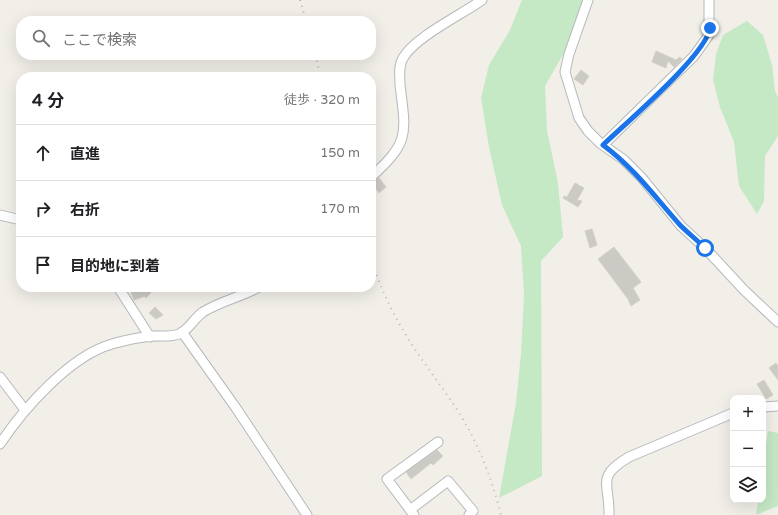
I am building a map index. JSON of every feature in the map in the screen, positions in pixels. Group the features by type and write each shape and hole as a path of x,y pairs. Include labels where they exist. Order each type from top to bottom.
{"street":[{"path":"376,172 398,150 402,138 404,119 399,72 403,58 413,46 482,0"},
{"path":"588,0 569,54 565,72 579,118 588,131 633,169 681,226 705,248 744,290 778,322"},
{"path":"603,145 694,56 709,35 709,0"},
{"path":"0,215 16,219"},
{"path":"121,292 150,337"},
{"path":"0,444 24,410 38,396 72,367 96,350 111,344 150,337 179,334 220,302 248,292"},
{"path":"182,332 236,408 307,515"},
{"path":"0,378 24,410"},
{"path":"766,407 778,406"},
{"path":"609,515 606,483 607,474 615,465 629,457 730,414"},
{"path":"438,442 387,479 412,512 448,481 473,511 469,515"}],"green space":[{"path":"522,0 584,0 579,27 545,86 547,131 558,183 563,237 541,261 542,476 499,498 516,403 521,354 524,295 521,246 502,205 489,147 481,98 489,65 510,30"},
{"path":"747,21 763,35 772,65 775,91 778,98 778,136 765,156 764,201 757,214 739,186 734,142 720,107 713,80 716,54 723,35"},
{"path":"768,431 778,433 778,506 756,515 758,503 766,503 766,445"}],"building":[{"path":"656,51 676,60 680,57 682,59 674,67 668,61 666,68 652,62"},
{"path":"581,70 589,76 583,85 574,79"},
{"path":"379,178 386,187 379,193 376,189 376,180"},
{"path":"575,183 584,188 577,200 582,201 578,207 563,198 564,196 567,197"},
{"path":"592,229 597,245 590,248 585,231"},
{"path":"614,247 641,282 633,288 640,300 631,306 628,299 598,259"},
{"path":"131,292 151,293 146,298 145,296 134,300"},
{"path":"155,307 163,315 156,319 149,313"},
{"path":"776,363 778,366 778,380 769,368"},
{"path":"764,380 773,395 766,399 766,395 764,395 757,384"},
{"path":"437,450 443,456 433,465 431,463 411,479 406,472"}],"railway":[{"path":"300,0 305,16"},
{"path":"316,60 320,72"},
{"path":"376,272 383,291 399,323 458,411 476,443 486,467 501,515"}],"route":[{"path":"705,248 681,226 642,178 624,160 603,145 694,56 709,35 710,28"}]}
